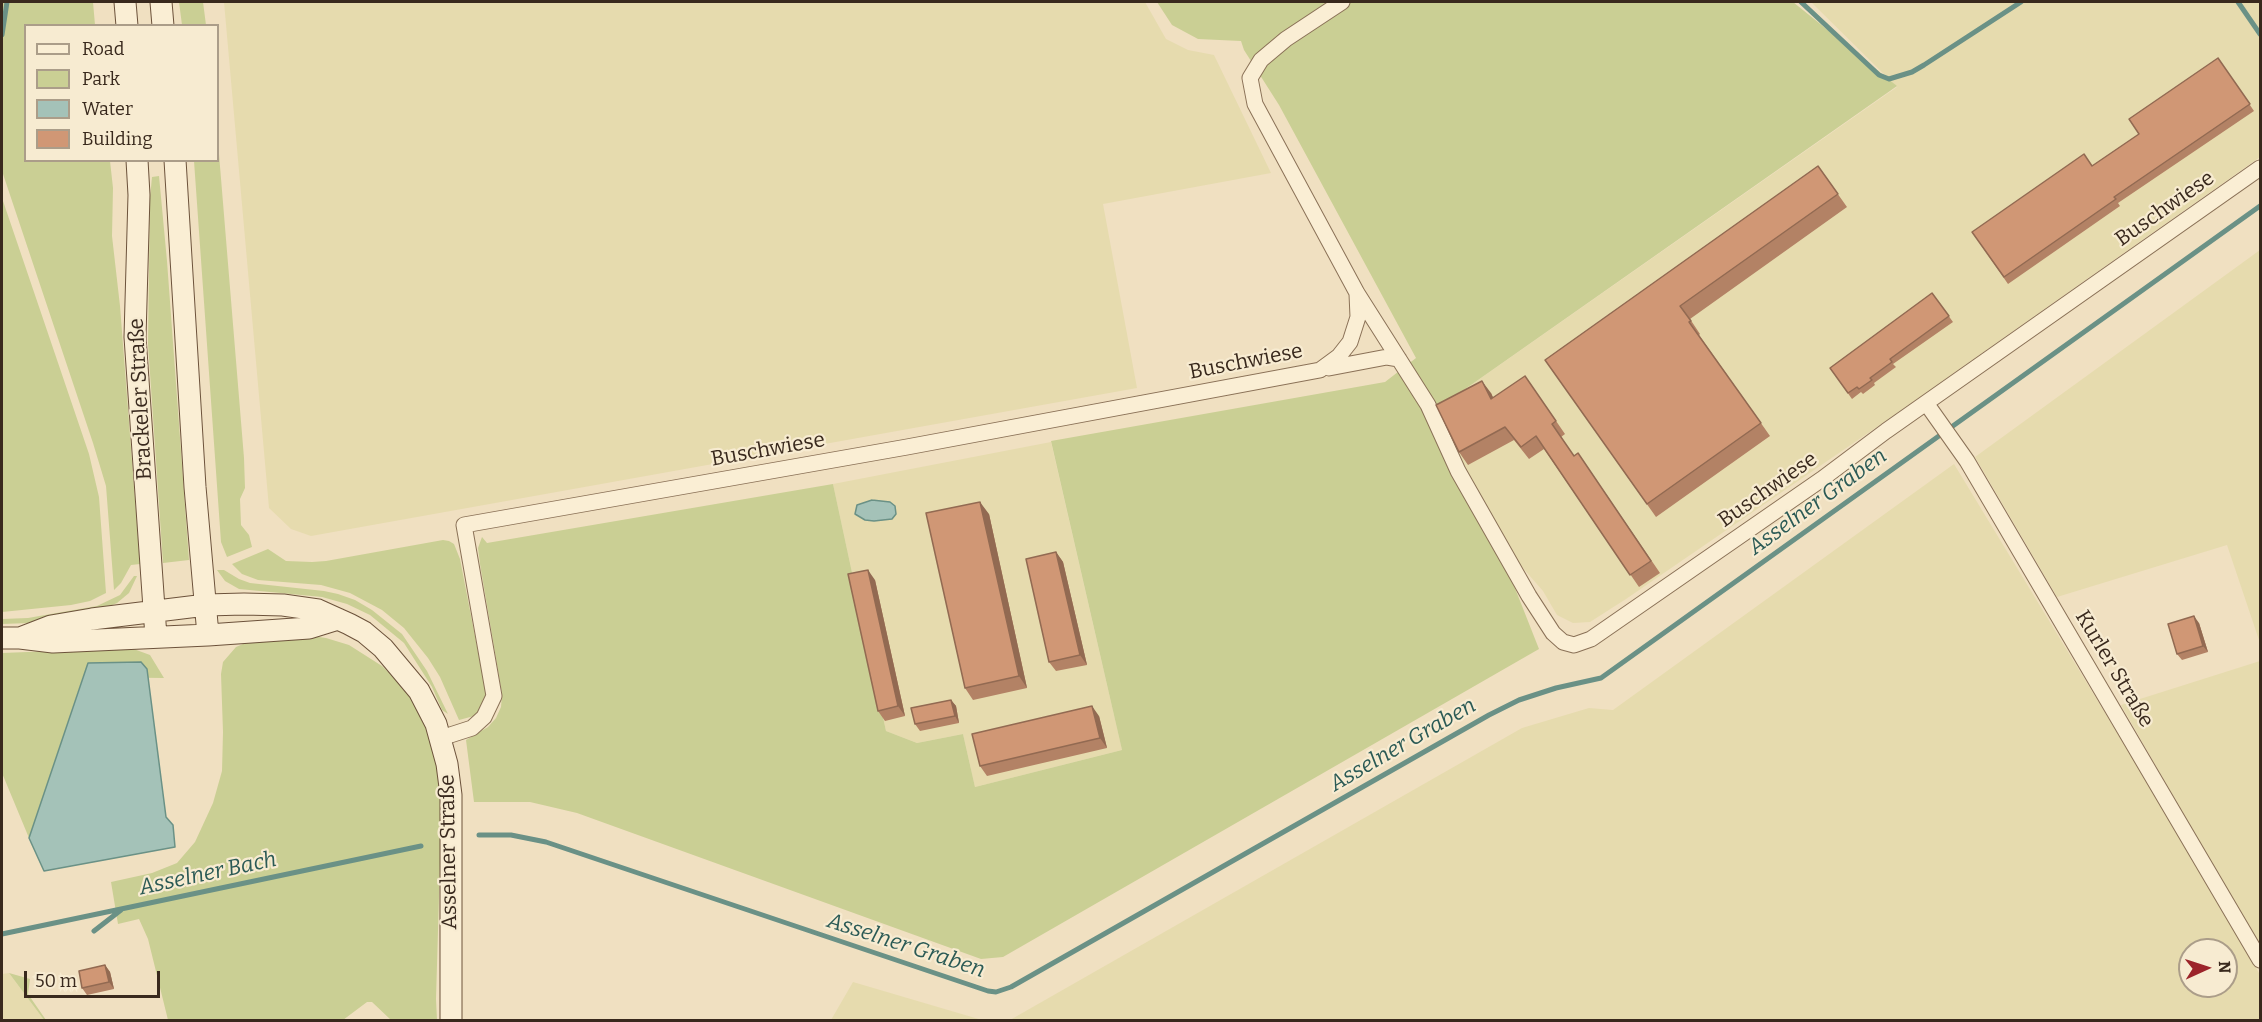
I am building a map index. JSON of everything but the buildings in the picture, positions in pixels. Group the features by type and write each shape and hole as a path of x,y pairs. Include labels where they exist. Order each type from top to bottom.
{"main road":[{"path":"125,2 127,24"},
{"path":"161,2 163,24"},
{"name":"Brackeler Straße","path":"137,162 139,195 135,337 156,637"},
{"path":"175,162 195,487 208,635"},
{"name":"Asselner Straße","path":"11,638 51,626 154,610 206,605 283,605 318,610 364,632 383,648 419,691 441,738 451,795 451,1020"},
{"name":"Asselner Straße","path":"11,638 53,642 208,635 309,628 338,619"}],"street":[{"name":"Buschwiese","path":"1342,2 1286,39 1261,60 1250,78 1255,104 1357,293 1428,405 1458,471 1529,596 1553,633 1563,642 1574,645 1591,639 1929,408 2260,168"},
{"name":"Buschwiese","path":"1320,370 1339,356 1350,342 1358,317 1357,293"},
{"name":"Buschwiese","path":"441,738 472,728 484,717 494,696 464,525 918,444 1320,370 1361,360 1388,357 1399,359"},
{"name":"Kurler Straße","path":"1929,408 1962,453 2260,960"}],"shaded area":[{"path":"224,2 1145,2 1166,39 1188,50 1214,55 1271,173 1103,204 1137,388 311,536 291,529 269,508"},
{"path":"1811,2 2260,2 2260,157 1887,420 1626,599 1590,622 1573,623 1557,615 1543,591 1494,535 1431,413 1897,87"},
{"path":"2260,250 2260,643 2227,545 2057,597 1975,457"},
{"path":"1051,442 1122,750 975,787 963,734 917,743 886,731 833,484"},
{"path":"1954,464 2227,914 2260,975 2260,1020 1010,1020 1522,728 1589,708 1613,710"},
{"path":"2260,661 2260,947 2121,705"},
{"path":"9,973 44,1020 2,1020 2,974"},
{"path":"853,982 982,1020 831,1020"}],"green space":[{"path":"2,2 93,2 95,24 24,24 24,162 110,162 113,188 112,236 120,306 140,564 131,565 121,583 114,590 106,486 2,171"},
{"path":"179,2 203,2 206,24 182,24"},
{"path":"1157,2 1793,2 1897,86 1431,413 1494,535 1539,649 1003,957 981,959 577,813 530,802 474,802 466,740 488,727 496,718 501,707 502,694 480,564 478,548 482,537 487,543 833,484 886,731 917,743 963,734 975,787 1122,750 1051,441 1385,382 1416,358 1279,105 1244,50 1241,41 1198,39 1172,25"},
{"path":"219,154 244,458 245,488 240,499 241,525 249,535 252,547 227,557 221,542 194,162 219,162"},
{"path":"159,176 189,560 163,563 148,344 150,198 152,177"},
{"path":"2,198 89,454 99,497 106,593 90,601 71,605 2,612"},
{"path":"443,540 454,544 460,559 486,693 481,709 474,716 459,720 440,677 428,658 404,628 382,610 350,593 321,585 258,580 242,574 232,564 268,549 286,561 312,562"},
{"path":"217,570 224,570 250,583 338,594 355,600 372,610 402,634 427,671 448,714 442,710 432,687 404,643 370,615 347,604 322,597 239,589 225,581"},
{"path":"134,576 137,576 129,593 117,603 98,611 30,623 2,624 2,619 28,618 97,606 120,595"},
{"path":"299,634 326,638 349,645 382,666 406,689 421,713 433,743 442,794 437,1020 391,1020 372,1002 367,1002 343,1020 168,1020 148,939 139,919 118,924 111,882 152,873 177,863 195,842 213,803 222,771 221,674 223,662 236,647 250,641"},
{"path":"131,648 150,655 164,678 83,677 29,838 2,773 2,653"},
{"path":"9,973 30,979 28,994 46,1020 44,1020"}],"water":[{"path":"872,500 890,502 895,506 896,514 892,519 874,521 865,520 855,514 857,505"},
{"path":"141,662 147,669 166,817 173,825 175,847 44,871 29,838 88,663"}],"waterway":[{"path":"2,35 7,2"},
{"path":"1801,2 1879,75 1889,79 1912,72 2021,2"},
{"path":"2238,2 2260,34"},
{"name":"Asselner Graben","path":"479,835 511,835 546,842 988,991 996,992 1011,987 1489,715 1519,700 1556,688 1601,678 2260,206"},
{"name":"Asselner Bach","path":"2,934 421,846"},
{"path":"94,931 121,910"}]}
